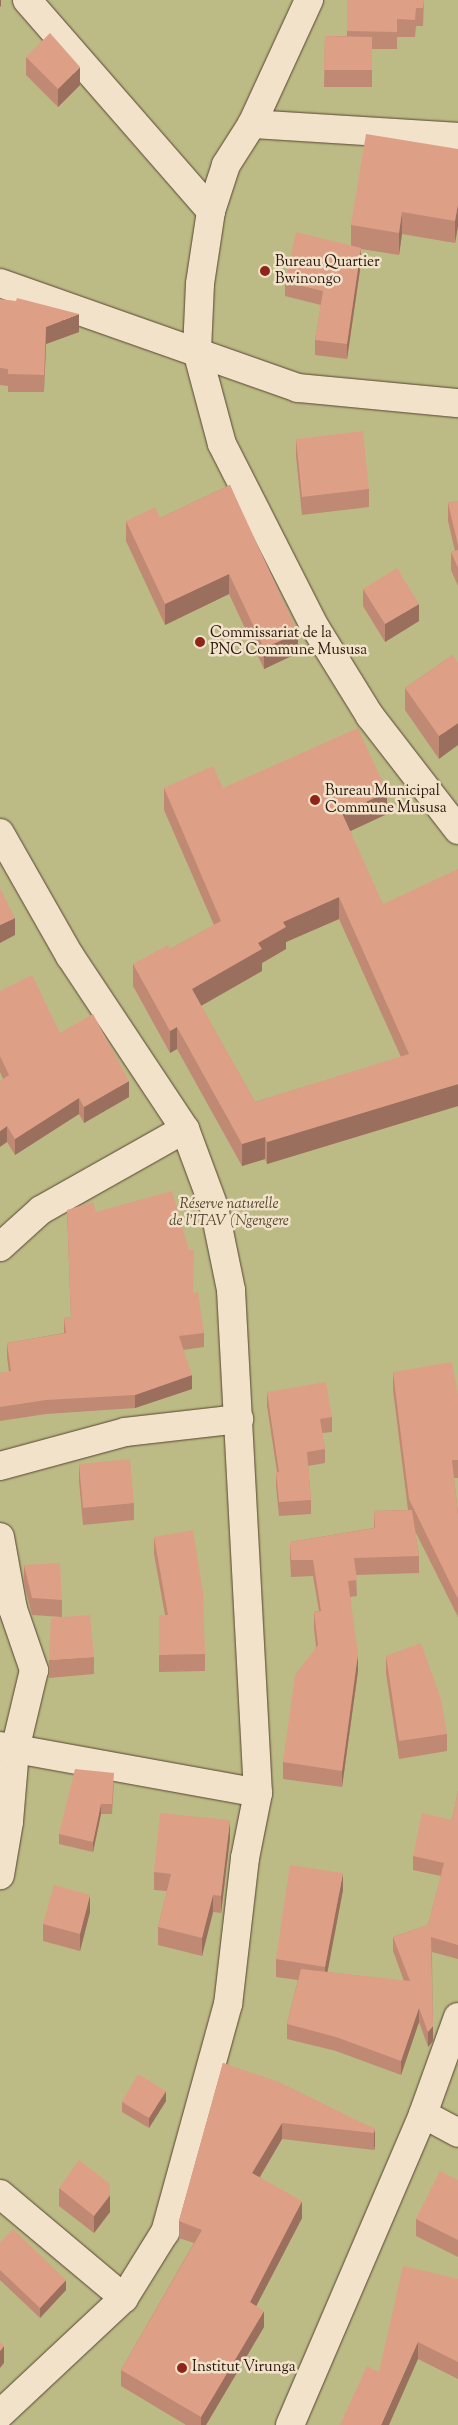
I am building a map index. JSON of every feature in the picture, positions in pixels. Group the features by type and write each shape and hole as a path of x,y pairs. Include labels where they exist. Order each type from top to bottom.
{"street":[{"path":"27,0 211,211"},
{"path":"309,0 252,124 226,165 211,211 200,284 197,351 222,444 315,627 370,716 458,830"},
{"path":"252,124 458,137"},
{"path":"0,283 298,388 458,403"},
{"path":"0,833 70,956 185,1129 214,1207 231,1290 258,1793 245,1858 228,2004 164,2232 124,2298 0,2414"},
{"path":"0,1247 41,1210 185,1129"},
{"path":"0,1466 125,1432 239,1418"},
{"path":"0,1537 13,1609 34,1670 8,1748 9,1822 0,1875"},
{"path":"8,1748 258,1793"},
{"path":"290,2425 423,2114 458,2017"},
{"path":"423,2114 458,2133"},
{"path":"0,2194 124,2298"}],"green space":[{"name":"Réserve naturelle de l'ITAV (Ngengere","path":"0,0 458,0 458,2425 0,2425"}],"building":[{"path":"347,0 424,0 423,8 416,8 415,20 397,19 397,32 347,31"},
{"path":"50,33 80,67 58,89 26,57"},
{"path":"325,36 372,37 372,70 324,70"},
{"path":"366,134 458,149 458,204 455,221 402,212 399,233 351,225"},
{"path":"296,232 361,248 347,344 315,340 323,291 285,282"},
{"path":"17,298 79,314 46,327 44,375 8,374 8,369 0,368 0,299 16,301"},
{"path":"363,431 369,489 302,497 296,439"},
{"path":"230,485 298,633 264,648 229,574 165,604 126,521 155,507 160,518"},
{"path":"458,501 458,545 448,503"},
{"path":"458,550 458,568 451,552"},
{"path":"397,568 419,604 385,624 363,589"},
{"path":"453,655 458,663 458,723 439,736 405,688"},
{"path":"358,728 387,792 342,813 383,904 458,869 458,1084 267,1142 265,1137 242,1144 177,1027 170,1031 133,964 168,945 170,949 221,921 164,788 213,766 223,788","holes":["339,897 409,1054 255,1102 192,989 262,949 258,943 286,927 283,922"]},
{"path":"0,888 15,918 0,925"},
{"path":"32,975 60,1033 93,1014 129,1081 84,1107 79,1098 15,1139 7,1126 0,1131 0,1081 9,1075 0,1056 0,991"},
{"path":"172,1191 189,1250 194,1250 193,1293 198,1292 204,1333 179,1336 192,1375 135,1395 46,1400 0,1407 0,1373 11,1371 7,1343 66,1333 64,1318 71,1317 67,1210 93,1202 96,1212"},
{"path":"452,1362 458,1395 458,1460 452,1460 458,1514 458,1599 409,1499 393,1372"},
{"path":"326,1382 332,1417 320,1419 325,1449 307,1452 311,1500 279,1502 276,1472 279,1472 267,1392"},
{"path":"130,1459 134,1503 83,1508 79,1464"},
{"path":"412,1510 419,1556 354,1558 357,1580 348,1581 358,1654 342,1771 283,1762 295,1675 318,1645 314,1612 321,1611 313,1560 291,1560 290,1542 375,1528 374,1511"},
{"path":"193,1530 203,1592 205,1654 159,1655 159,1615 168,1615 154,1537"},
{"path":"60,1563 62,1600 32,1598 24,1565"},
{"path":"90,1615 94,1657 49,1660 51,1618"},
{"path":"421,1643 441,1699 447,1734 399,1741 386,1656"},
{"path":"75,1769 114,1773 112,1804 101,1804 93,1842 59,1834"},
{"path":"458,1791 458,1945 431,1937 433,2026 428,2032 419,2008 401,2061 336,2037 287,2024 301,1969 410,1981 393,1937 428,1925 444,1863 413,1856 422,1813 452,1820"},
{"path":"160,1813 230,1820 221,1896 213,1895 202,1938 158,1927 171,1874 154,1872"},
{"path":"290,1865 343,1873 325,1967 276,1959"},
{"path":"54,1885 90,1895 80,1934 43,1924"},
{"path":"223,2063 279,2082 375,2129 374,2133 282,2123 252,2173 302,2201 250,2302 264,2311 201,2417 121,2370 202,2230 179,2221"},
{"path":"138,2074 166,2091 149,2118 122,2102"},
{"path":"79,2160 110,2184 110,2195 94,2216 59,2188"},
{"path":"440,2171 458,2180 458,2240 416,2219"},
{"path":"13,2229 66,2280 40,2308 0,2270 0,2243"},
{"path":"403,2266 458,2279 458,2362 418,2342 381,2425 340,2425 367,2366 379,2372"},
{"path":"0,2342 4,2346 0,2351"}],"place":[{"name":"Bureau Quartier Bwinongo","path":"265,271"},
{"name":"Commissariat de la PNC Commune Mususa","path":"200,642"},
{"name":"Bureau Municipal Commune Mususa","path":"315,800"},
{"name":"Institut Virunga","path":"182,2368"}]}
